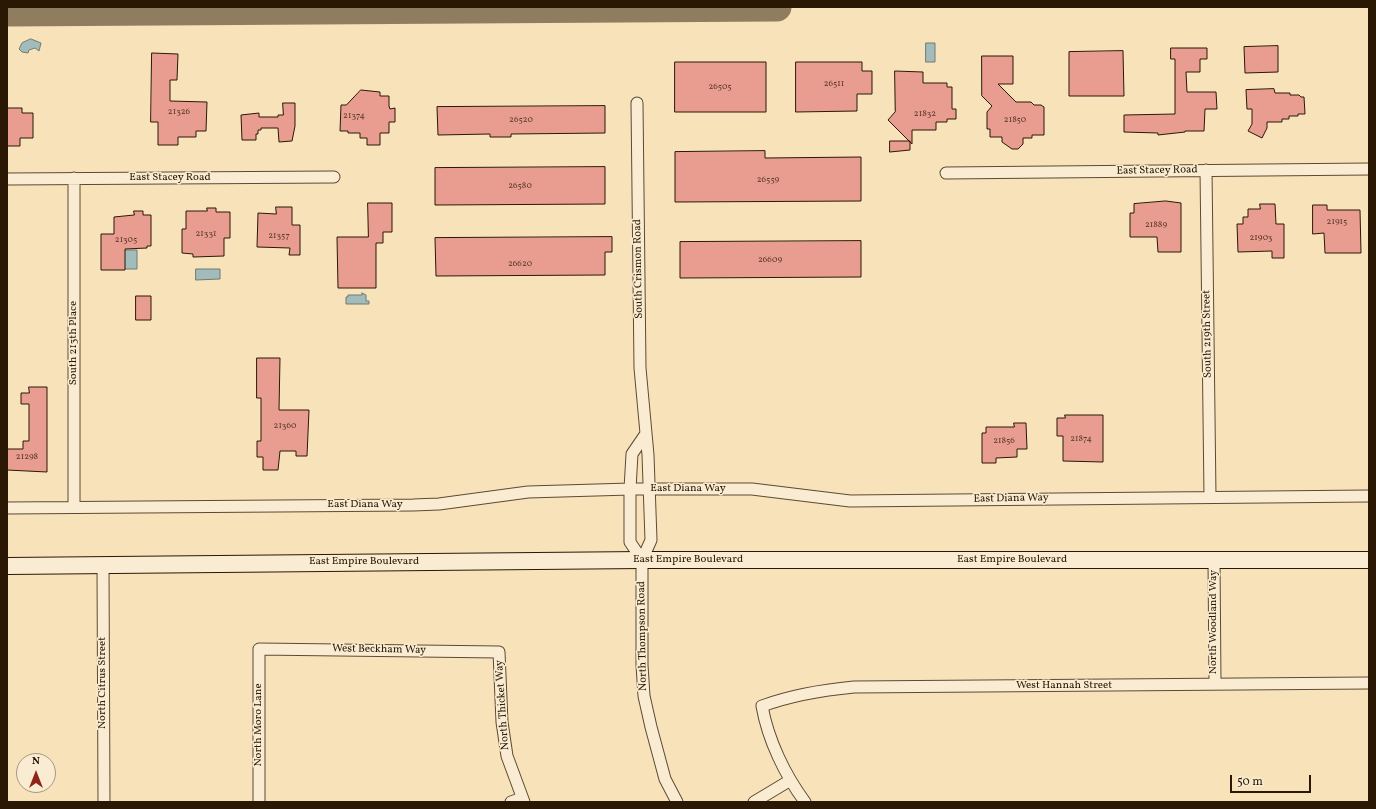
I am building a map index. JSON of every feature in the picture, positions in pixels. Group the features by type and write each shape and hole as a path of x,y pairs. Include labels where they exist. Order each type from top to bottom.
{"street":[{"name":"South Crismon Road","path":"637,103 640,361 645,435 648,455 651,540 642,560"},
{"name":"East Stacey Road","path":"946,173 1369,169"},
{"name":"South 219th Street","path":"1206,170 1210,497"},
{"name":"East Stacey Road","path":"7,179 334,177"},
{"name":"South 213th Place","path":"74,178 74,507"},
{"path":"642,560 630,542 630,489 632,454 645,435"},
{"name":"East Diana Way","path":"7,508 433,504 528,492 630,489 752,489 850,501 1369,496"},
{"name":"East Empire Boulevard","path":"7,566 642,560 1369,560"},
{"name":"North Thompson Road","path":"642,560 642,666 644,696 665,779 677,802"},
{"name":"North Woodland Way","path":"1214,560 1215,684"},
{"name":"North Citrus Street","path":"103,565 104,802"},
{"name":"West Beckham Way","path":"258,649 499,652"},
{"name":"North Moro Lane","path":"258,649 259,802"},
{"name":"North Thicket Way","path":"499,652 502,722 507,756 523,800"},
{"name":"West Hannah Street","path":"789,781 765,720 762,706 778,700 824,690 854,688 1369,683"},
{"path":"754,802 789,781 805,802"},
{"path":"510,802 523,800"}],"water":[{"path":"31,39 41,43 39,51 35,48 29,50 28,53 22,52 19,49 22,43"},
{"path":"926,43 935,43 935,62 926,62"},
{"path":"125,250 137,250 137,269 125,269"},
{"path":"196,269 220,269 220,279 196,280"},
{"path":"362,293 366,295 366,301 369,301 369,304 346,304 346,297 348,297 348,295 362,295"}],"building":[{"path":"1278,46 1278,72 1245,73 1244,47"},
{"path":"1171,48 1207,48 1207,59 1200,59 1200,72 1186,72 1187,92 1216,92 1217,109 1205,109 1204,131 1185,131 1158,135 1158,133 1124,132 1124,115 1175,114 1175,59 1171,59"},
{"path":"1123,51 1124,96 1069,96 1069,52"},
{"path":"152,53 178,54 177,80 170,80 170,101 207,102 206,131 196,131 196,137 178,137 178,145 158,145 158,122 151,122"},
{"path":"982,56 1013,56 1013,84 998,84 1016,102 1031,102 1034,105 1041,105 1044,107 1044,135 1032,135 1032,138 1023,138 1023,144 1018,149 1012,149 1002,142 1002,137 990,137 990,129 987,129 987,112 992,106 982,96"},
{"path":"675,62 766,62 766,112 675,112"},
{"path":"796,62 862,62 862,71 872,71 872,94 857,94 857,111 796,112"},
{"path":"895,71 923,72 923,83 947,83 947,87 952,87 952,109 956,109 956,119 947,119 947,122 936,122 936,130 912,130 912,144 888,120 895,112"},
{"path":"1274,89 1275,93 1290,93 1290,95 1299,95 1304,97 1305,114 1289,116 1289,119 1282,119 1282,122 1267,122 1267,128 1262,138 1248,131 1252,124 1252,109 1247,109 1246,90"},
{"path":"361,90 380,92 380,96 389,96 390,109 395,108 395,122 389,122 389,133 380,133 380,145 367,145 367,138 360,138 360,133 340,131 341,105 346,105"},
{"path":"283,103 295,103 295,126 292,141 279,142 278,128 261,128 261,130 258,130 258,134 256,134 256,140 242,140 241,115 259,113 259,117 278,117 278,115 283,115"},
{"path":"605,106 605,133 511,134 511,137 490,137 490,134 438,135 437,107"},
{"path":"7,108 22,108 22,113 33,113 33,138 20,138 20,146 7,146"},
{"path":"890,141 910,141 910,150 890,152"},
{"path":"765,151 765,158 861,157 861,201 675,202 675,152"},
{"path":"605,167 605,204 435,205 435,168"},
{"path":"1166,201 1181,203 1181,252 1158,252 1157,237 1130,237 1130,213 1134,213 1134,204"},
{"path":"368,203 392,203 392,232 383,232 383,243 376,243 376,288 338,288 337,237 368,237"},
{"path":"1260,204 1275,204 1276,224 1284,224 1284,258 1272,258 1272,251 1238,252 1237,224 1243,224 1243,217 1248,217 1248,209 1260,209"},
{"path":"1313,205 1327,205 1327,210 1360,210 1361,253 1325,253 1324,233 1313,234"},
{"path":"276,207 292,207 292,225 300,225 300,255 289,255 290,248 257,247 258,213 276,214"},
{"path":"207,208 216,208 216,212 230,212 230,238 224,238 224,256 193,257 193,254 182,253 182,229 186,229 186,211 207,211"},
{"path":"134,211 143,211 143,215 151,215 151,246 147,246 147,248 125,249 125,270 101,270 101,234 114,234 114,217 134,215"},
{"path":"612,237 612,252 605,252 605,275 436,276 435,238"},
{"path":"861,241 861,277 680,278 680,242"},
{"path":"136,296 151,296 151,320 136,320"},
{"path":"257,358 280,358 279,410 309,410 307,456 296,456 296,451 280,451 278,470 263,470 263,457 257,457 257,441 261,441 261,398 257,398"},
{"path":"29,387 47,387 47,472 7,470 7,449 23,449 23,441 29,441 29,404 21,404 21,393 29,393"},
{"path":"1065,415 1103,415 1103,462 1063,461 1063,436 1057,436 1057,418 1065,418"},
{"path":"1014,423 1026,423 1027,449 1017,449 1017,457 996,458 996,463 982,463 982,433 986,433 986,427 1014,427"}],"taxiway":[{"path":"7,12 777,7"}]}
